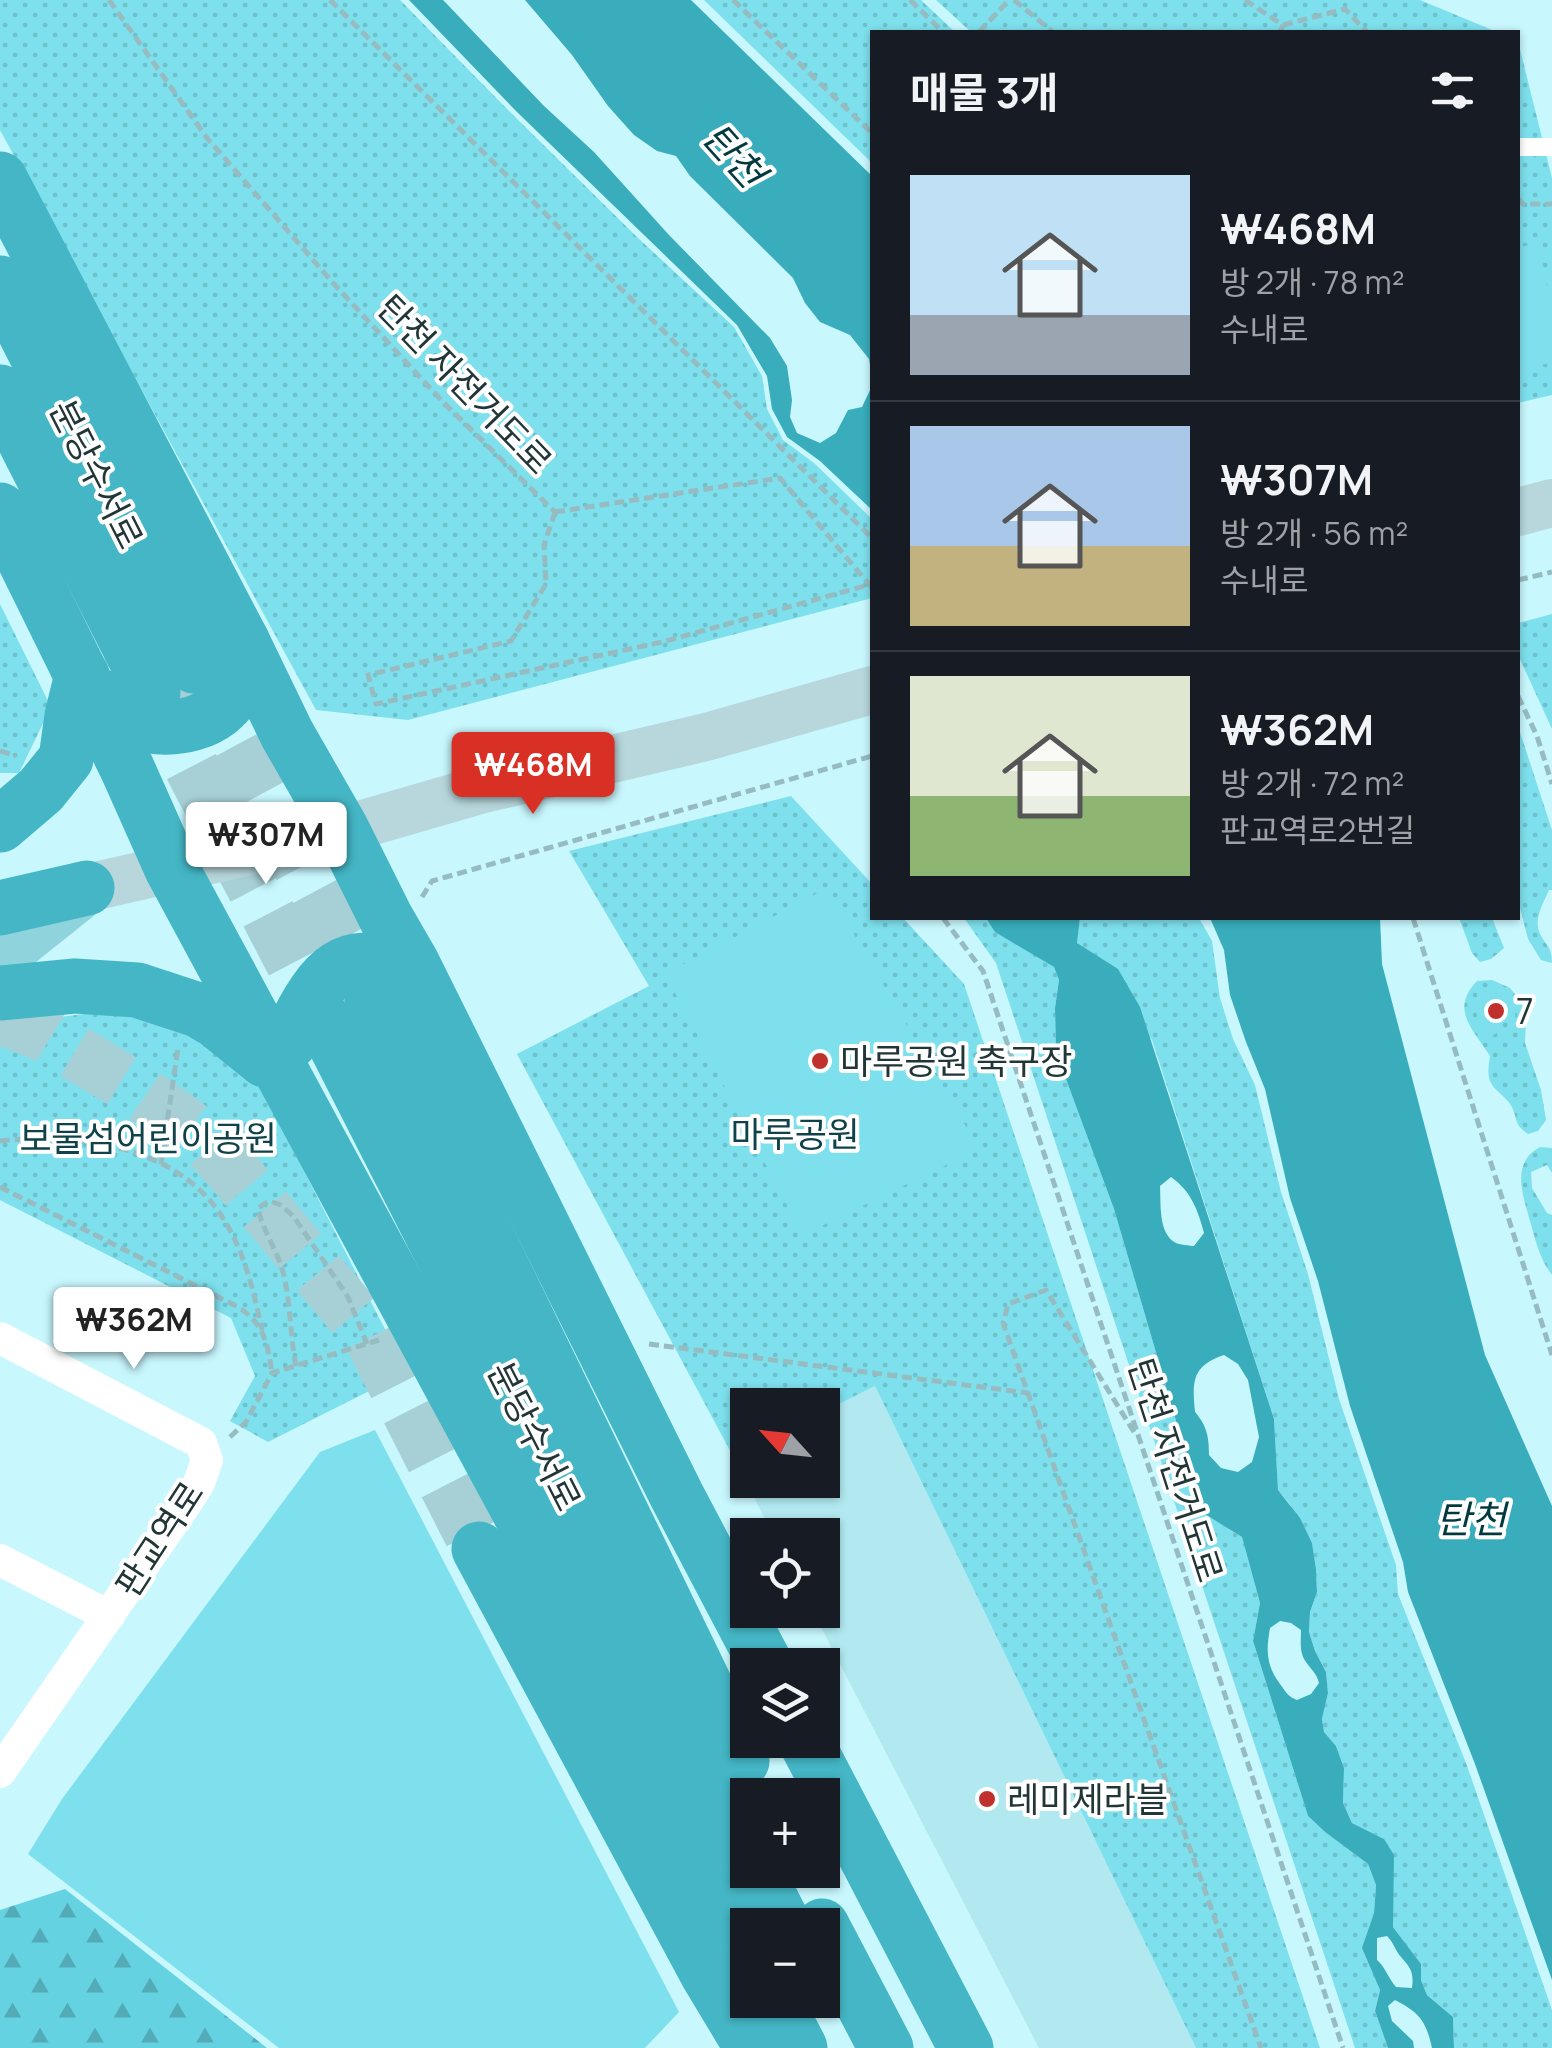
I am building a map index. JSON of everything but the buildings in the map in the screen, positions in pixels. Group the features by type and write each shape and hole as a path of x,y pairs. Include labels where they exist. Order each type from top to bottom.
{"highway":[{"path":"0,179 287,734 342,830 371,999 677,1496 757,1648"},
{"name":"분당수서로","path":"0,283 173,679 0,392"},
{"path":"0,510 128,768 172,869 554,1576 730,1912"},
{"path":"82,675 133,722 160,728 184,726 206,718 226,704 236,690 242,641"},
{"path":"0,824 41,790 66,759 82,675"},
{"path":"0,874 87,888"},
{"path":"0,908 87,888"},
{"path":"284,1074 302,1012 332,971 363,960 394,964 371,999"},
{"path":"0,994 75,986 136,990 198,1010 284,1074"},
{"name":"분당수서로","path":"371,999 750,1778"},
{"name":"분당수서로","path":"371,999 730,1813"},
{"path":"479,1550 707,1973 752,2048"},
{"path":"814,1758 966,2048"},
{"path":"840,1960 886,2048"},
{"path":"785,2018 800,2048"},
{"path":"832,2018 848,2048"}],"main road":[{"path":"1520,511 1552,503"},
{"path":"0,950 17,944 87,888 342,830 480,790 706,736 870,691"}],"street":[{"path":"0,1338 201,1443 206,1460"},
{"name":"판교역로","path":"0,1772 187,1502 199,1483 206,1460"},
{"name":"판교역로","path":"0,1560 110,1616"}],"lane":[{"path":"1520,148 1552,148"}],"path":[{"name":"탄천 자전거도로","path":"108,0 208,138 334,284 442,402 555,512 780,478 870,584"},
{"path":"330,0 870,536"},
{"path":"733,0 870,131"},
{"path":"910,0 941,30"},
{"path":"981,30 1011,0 1050,30"},
{"path":"1247,1 1283,24 1345,8 1365,30"},
{"path":"1281,30 1283,24"},
{"path":"1520,200 1523,204 1552,204"},
{"path":"555,512 544,544 546,584 510,642 368,675 376,704 662,642 870,587"},
{"path":"1520,580 1552,572"},
{"path":"1520,700 1537,736 1552,784"},
{"path":"417,906 432,881 870,757"},
{"name":"탄천 자전거도로","path":"945,920 983,972 1342,2048"},
{"path":"1414,920 1552,1355"},
{"path":"161,1164 179,1041"},
{"path":"0,1141 33,1138 117,1148 161,1164 192,1182 214,1205 245,1266 272,1373 246,1422 206,1460"},
{"path":"0,1188 238,1307 262,1330"},
{"path":"296,1366 286,1282 258,1208 269,1201 294,1216 348,1297 367,1344"},
{"path":"1140,1441 1046,1290 1008,1304 1003,1323 1261,2048"},
{"path":"272,1373 382,1338"},
{"path":"649,1344 1028,1393"}],"shaded area":[{"path":"875,1386 1196,2048 1039,2048 840,1664 840,1648 832,1648 821,1628 840,1628 840,1518 764,1518 754,1498 840,1498 840,1404"}],"green space":[{"path":"0,0 400,0 637,237 734,327 762,376 767,409 783,440 814,463 870,517 870,599 408,720 316,710 0,130"},
{"path":"704,0 921,0 953,30 870,30 870,161"},
{"path":"936,0 1420,0 1492,30 969,30"},
{"path":"1520,49 1552,178 1552,395 1520,403"},
{"path":"1536,243 1552,305 1552,362 1520,370 1520,247"},
{"path":"0,604 51,707 19,773 0,773"},
{"path":"1552,614 1552,729 1520,659 1520,622"},
{"path":"1520,732 1552,830 1552,890 1538,921 1552,963 1541,960 1528,939 1520,908"},
{"name":"마루공원","path":"791,796 870,882 870,920 905,920 964,984 1320,2048 1196,2048 875,1386 840,1404 840,1388 730,1388 730,1451 517,1054 649,986 569,851"},
{"name":"마루공원 축구장","path":"827,888 979,1149 803,1235 665,974"},
{"path":"965,920 987,920 996,932 1054,967 1059,980 1056,1052 1114,1209 1203,1513 1242,1537 1260,1603 1253,1641 1308,1816 1368,1864 1376,1885 1374,1913 1363,1948 1380,1990 1375,2011 1388,2048 1355,2048 996,963"},
{"path":"1080,920 1200,920 1212,941 1220,998 1233,1039 1255,1085 1339,1399 1396,1565 1398,1594 1466,1763 1552,2010 1552,2048 1454,2048 1453,2017 1427,1995 1421,1980 1421,1964 1393,1927 1384,1839 1352,1823 1343,1803 1344,1768 1336,1746 1324,1732 1326,1672 1309,1632 1317,1592 1312,1543 1278,1490 1274,1419 1152,1040 1077,942"},
{"path":"1460,920 1493,920 1504,948 1480,962 1472,953"},
{"path":"1492,980 1510,988 1522,1003 1526,1020 1525,1043 1541,1090 1546,1120 1538,1131 1528,1134 1518,1125 1510,1103 1490,1081 1490,1056 1467,1020 1465,1001 1469,991 1477,981"},
{"name":"7","path":"1491,989 1516,1008 1515,1017 1502,1022 1494,1035 1483,1027 1476,1011 1478,991"},
{"name":"보물섬어린이공원","path":"135,1008 251,1068 407,1372 268,1442 230,1421 255,1376 231,1318 0,1200 0,1024"},
{"path":"1540,1147 1552,1148 1552,1173 1547,1165 1531,1172 1532,1188 1552,1215 1552,1275 1536,1242 1521,1180 1525,1162"},
{"path":"375,1430 679,2012 645,2048 279,2048 28,1854 62,1799 320,1452"},
{"path":"65,1889 267,2048 0,2048 0,1910"}],"water":[{"name":"탄천","path":"409,0 443,0 770,338 787,366 790,417 797,433 820,443 836,433 848,410 862,407 870,390 870,508 820,461 787,437 772,409 767,376 737,325 517,112"},
{"name":"탄천","path":"525,0 691,0 870,174 870,365 850,335 820,322 793,278 690,176 676,156 657,151 634,135"},
{"path":"987,920 1080,920 1077,943 1118,969 1140,1007 1274,1419 1278,1490 1300,1518 1312,1543 1317,1592 1309,1632 1326,1672 1328,1693 1322,1719 1324,1732 1336,1746 1344,1768 1343,1803 1352,1823 1384,1839 1394,1855 1393,1927 1421,1964 1421,1980 1427,1995 1453,2017 1454,2048 1432,2048 1421,2019 1395,2000 1388,2006 1392,2021 1413,2041 1414,2048 1388,2048 1375,2011 1380,1990 1362,1948 1374,1913 1376,1885 1368,1864 1308,1816 1253,1641 1260,1603 1242,1537 1203,1513 1114,1209 1056,1052 1059,980 1054,967 995,932","holes":["1171,1177 1184,1188 1199,1217 1204,1233 1194,1246 1176,1243 1166,1233 1160,1186","1224,1355 1238,1364 1248,1380 1259,1437 1252,1462 1238,1472 1221,1468 1209,1455 1206,1432 1195,1412 1196,1376 1206,1364","1280,1621 1301,1630 1302,1654 1319,1683 1311,1694 1297,1700 1287,1694 1275,1677 1268,1657 1270,1628","1387,1936 1411,1971 1412,1988 1396,1987 1377,1960 1377,1938"]},
{"name":"탄천","path":"1211,920 1380,920 1382,964 1485,1355 1552,1506 1552,1980 1408,1592 1403,1562 1350,1406 1318,1281 1290,1198 1265,1089 1230,995 1224,950"}],"tunnel":[{"path":"197,672 372,1000"},
{"path":"153,693 322,1018"},
{"path":"0,1016 46,1035 124,1082 206,1141 370,1335 479,1549"}],"place":[{"name":"7","path":"1496,1011"},
{"name":"마루공원 축구장","path":"820,1061"},
{"name":"레미제라블","path":"987,1799"}]}
